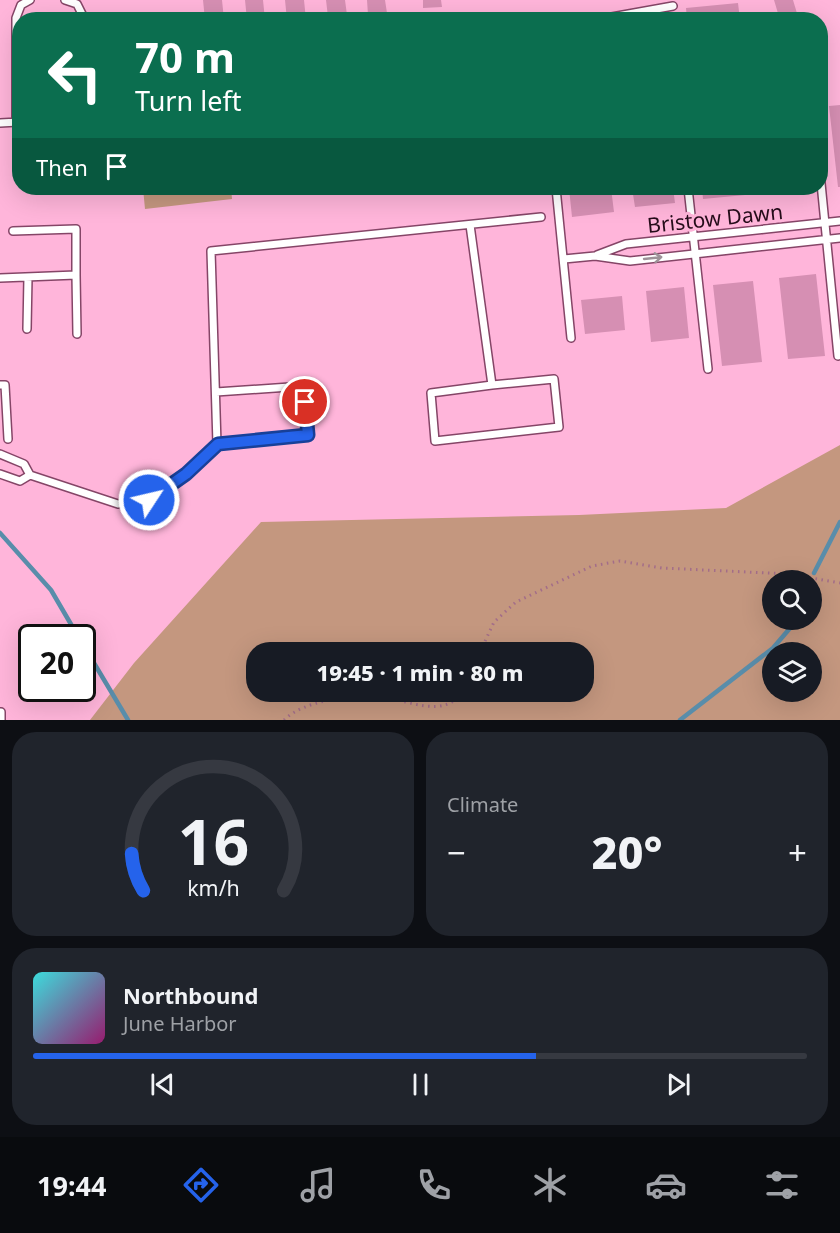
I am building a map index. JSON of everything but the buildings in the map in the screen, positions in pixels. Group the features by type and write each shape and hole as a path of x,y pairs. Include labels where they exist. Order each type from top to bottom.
{"lane":[{"path":"18,12 21,5 30,0"},
{"path":"65,0 77,4 81,12"},
{"path":"640,12 673,6"},
{"path":"557,195 571,338"},
{"path":"689,195 708,369"},
{"path":"822,195 838,356"},
{"path":"218,444 211,251 541,217"},
{"name":"Bristow Dawn","path":"595,256 627,244 840,221"},
{"path":"470,225 492,385"},
{"path":"13,231 76,229 77,333"},
{"name":"Bristow Dawn","path":"564,259 595,256 630,261 840,238"},
{"path":"0,278 76,275"},
{"path":"27,329 28,277"},
{"path":"554,380 559,427 435,441 431,393 492,385 554,380"},
{"path":"0,385 5,385 8,439"},
{"path":"0,454 24,464 30,475 118,504 149,500 186,474 218,444 308,435 304,386 216,392"},
{"path":"0,474 20,481 30,475"}],"path":[{"path":"485,642 494,622 516,603 602,564 620,561 662,568 703,568 729,572 789,574 840,583"},
{"path":"284,720 293,711 321,702"},
{"path":"401,702 424,708 452,702"}],"shaded area":[{"path":"144,195 232,195 232,199 145,209"},
{"path":"840,445 840,720 90,720 134,663 261,522 579,515 726,508"}],"waterway":[{"path":"816,570 840,522"},
{"path":"0,533 51,590 71,624"},
{"path":"680,720 773,648 788,630"},
{"path":"96,666 128,720"}],"route":[{"path":"149,500 186,474 218,444 308,435 305,402"}]}
